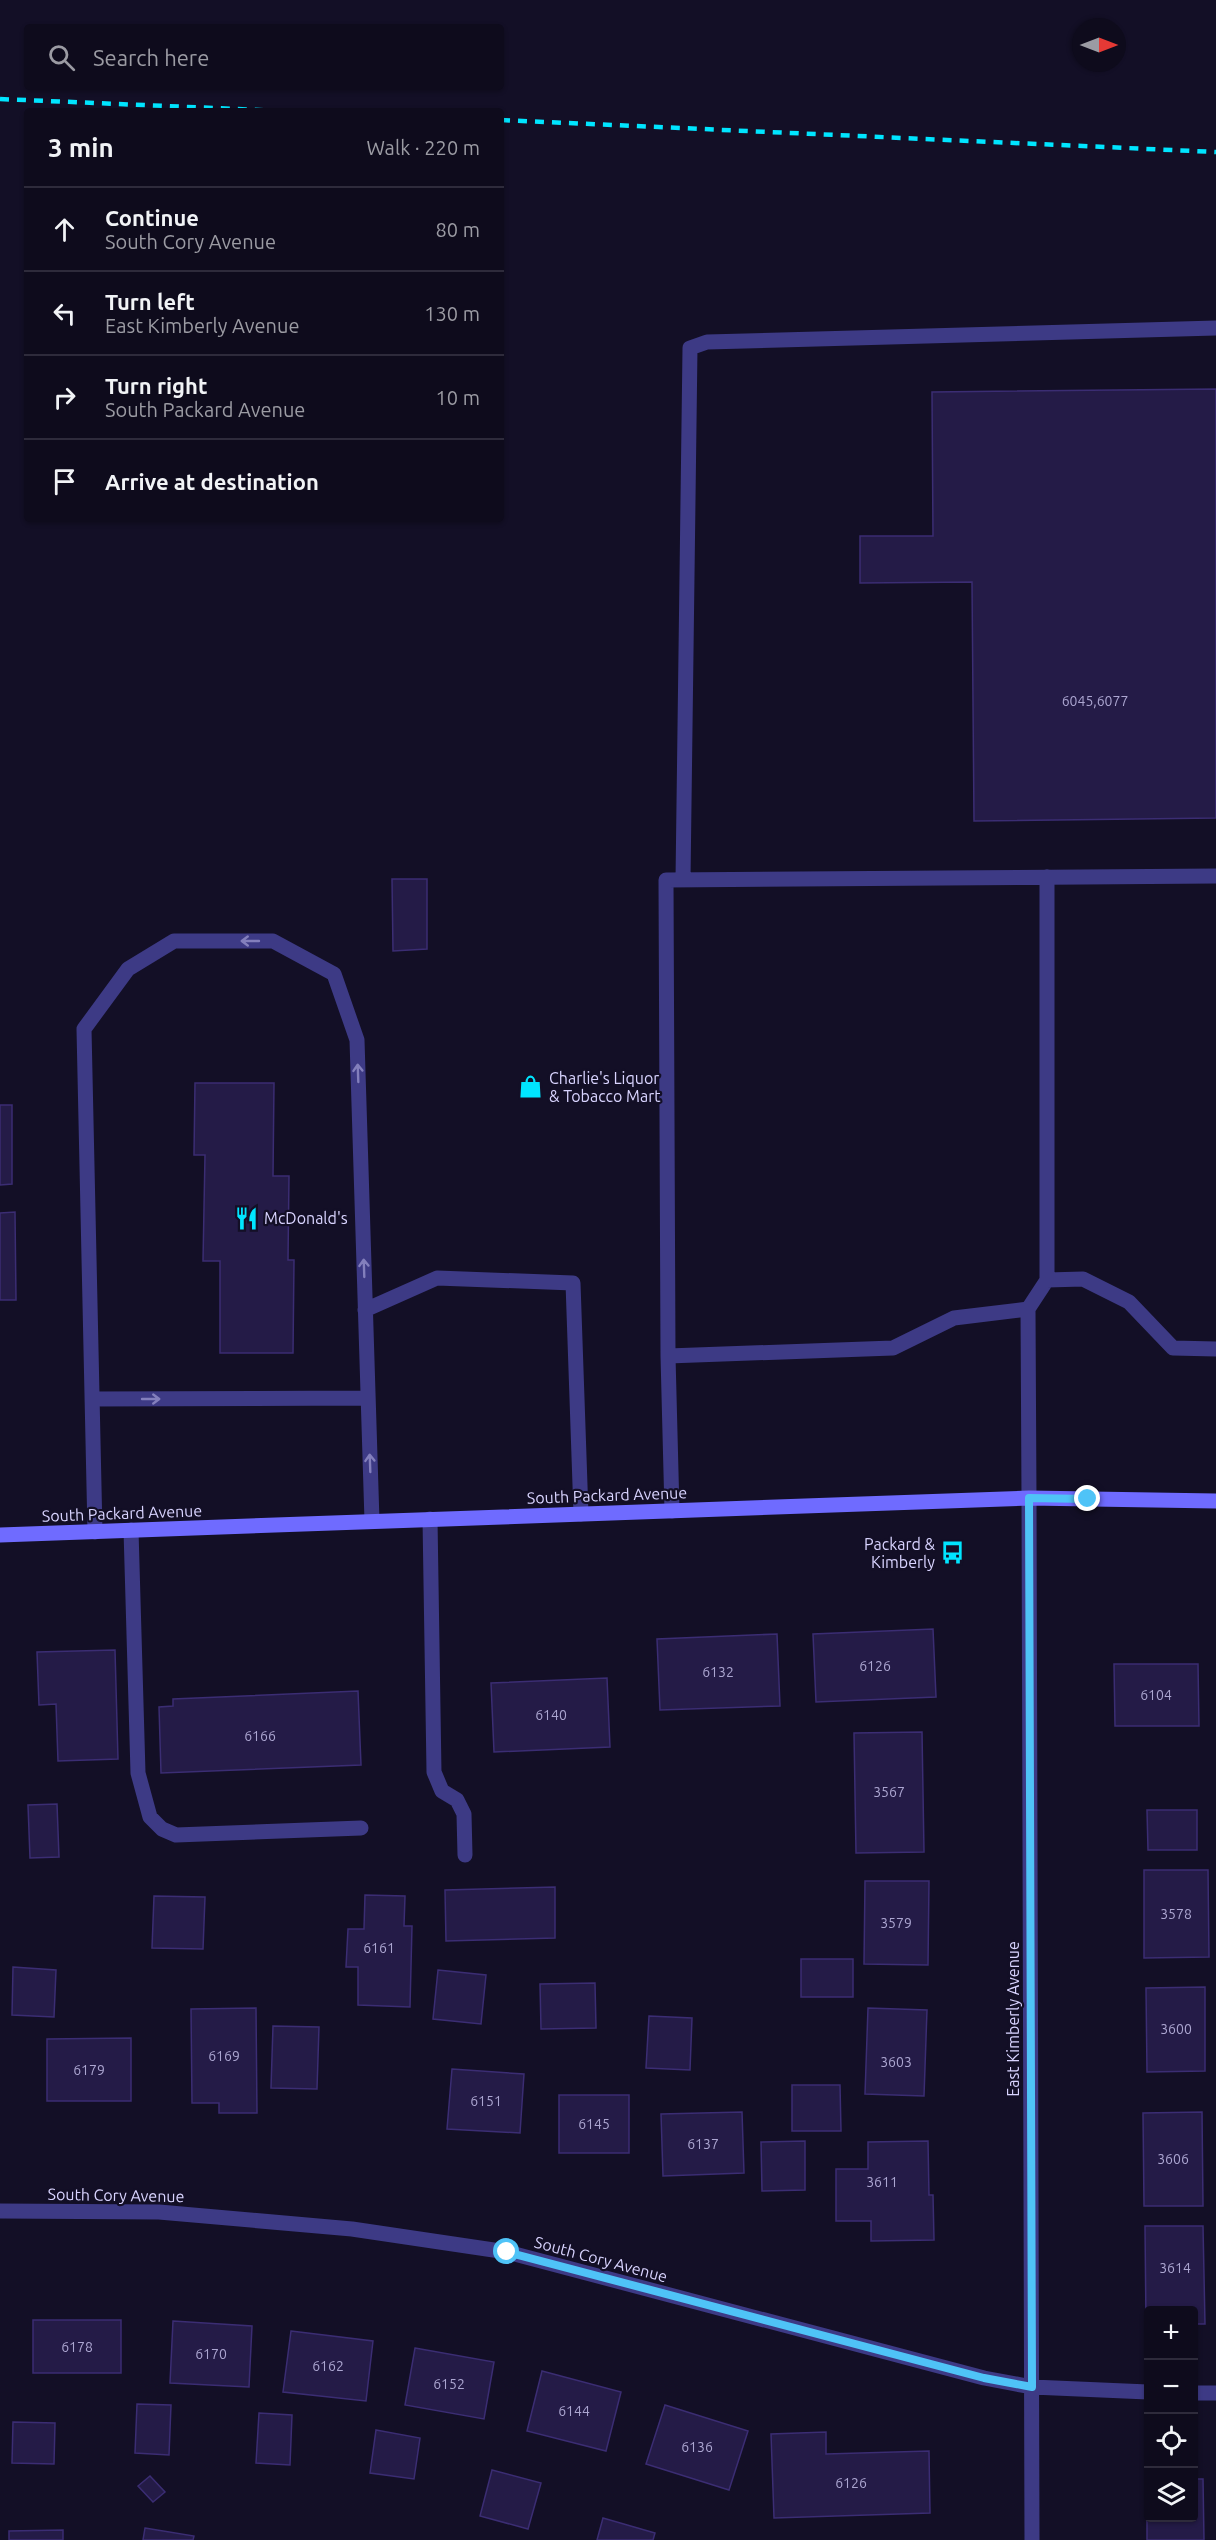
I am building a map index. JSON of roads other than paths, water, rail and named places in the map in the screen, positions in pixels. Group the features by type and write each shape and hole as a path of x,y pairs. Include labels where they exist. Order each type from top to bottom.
{"street":[{"path":"683,880 690,348 707,342 1216,328"},
{"path":"672,1510 668,1356 666,880 1216,876"},
{"path":"668,1356 893,1348 954,1318 1028,1309 1047,1280 1047,877"},
{"path":"95,1532 84,1029 128,969 174,941 273,941 334,974 357,1040 372,1521"},
{"path":"365,1310 437,1278 573,1282 581,1514"},
{"path":"1047,1280 1083,1279 1129,1302 1173,1348 1216,1349"},
{"name":"East Kimberly Avenue","path":"1028,1309 1032,2540"},
{"path":"92,1399 368,1398"},
{"name":"South Packard Avenue","path":"0,1535 1029,1498 1216,1502"},
{"path":"430,1519 434,1772 442,1791 457,1800 464,1814 465,1855"},
{"path":"131,1530 138,1773 150,1817 162,1829 176,1835 361,1828"},
{"name":"South Cory Avenue","path":"0,2211 171,2213 352,2229 507,2252 984,2378 1032,2387 1144,2392"},
{"path":"1198,2393 1216,2393"}],"railway":[{"path":"0,99 213,108"},
{"path":"504,120 1216,152"}],"place":[{"name":"Charlie's Liquor & Tobacco Mart","path":"531,1087"},
{"name":"McDonald's","path":"246,1218"},
{"name":"Packard & Kimberly","path":"953,1553"}]}
